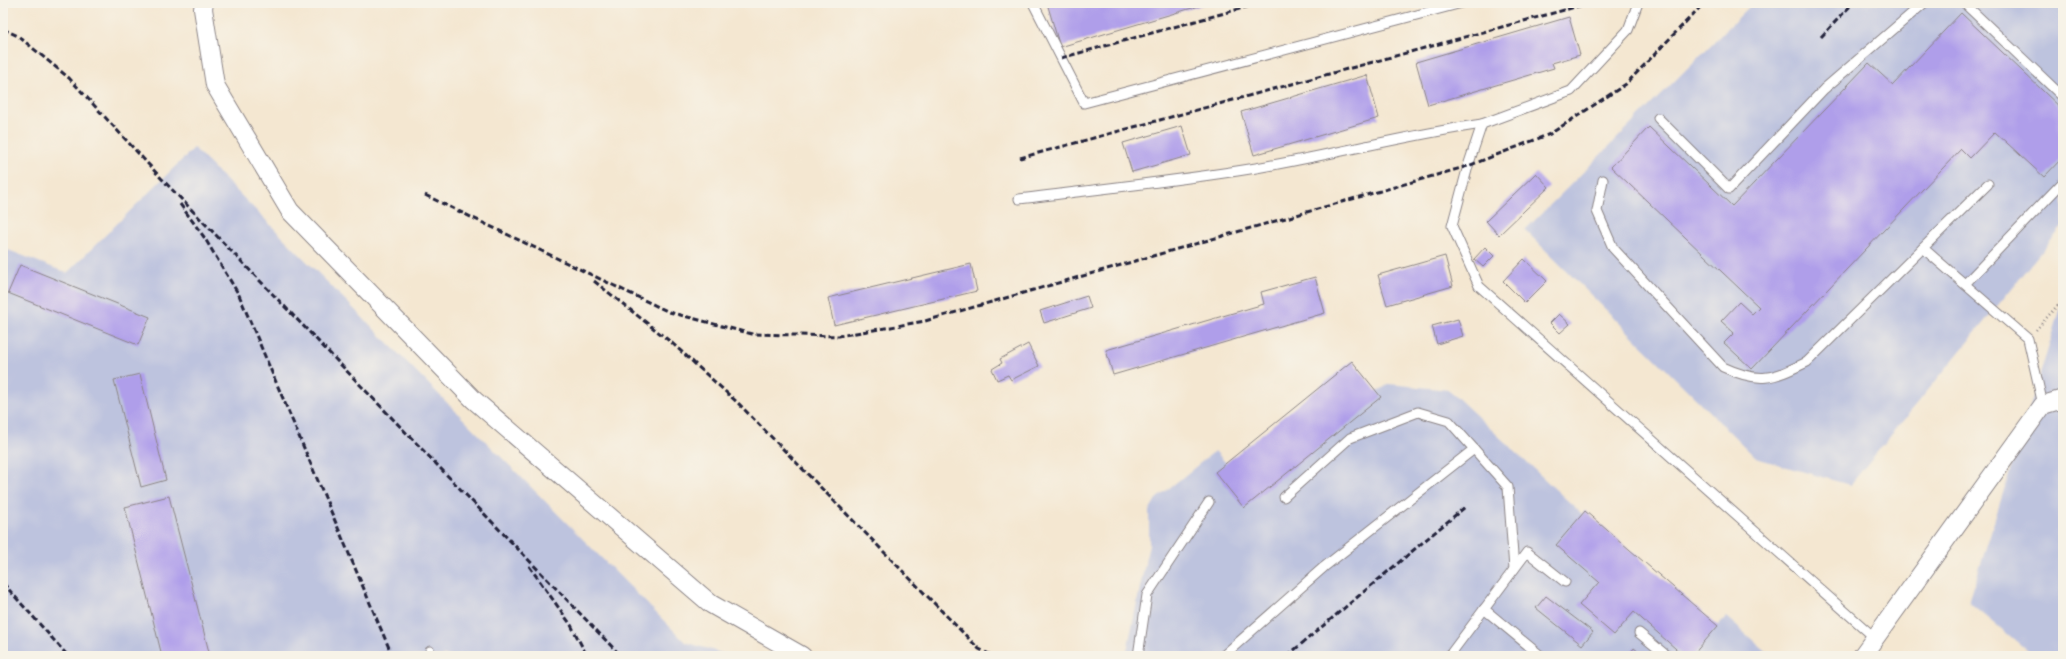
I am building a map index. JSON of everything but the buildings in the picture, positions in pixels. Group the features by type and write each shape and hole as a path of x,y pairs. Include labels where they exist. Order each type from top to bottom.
{"street":[{"path":"204,3 215,85 290,211 474,400 711,604 802,656"},
{"path":"1862,656 2043,405 2063,399"}],"lane":[{"path":"1033,3 1084,103 1462,3"},
{"path":"1019,199 1256,168 1348,151 1426,133 1482,124 1571,91 1628,30 1638,3"},
{"path":"1658,118 1729,189 1824,89 1924,3"},
{"path":"1964,3 2063,97"},
{"path":"1482,124 1468,166 1452,226 1479,286 1875,638"},
{"path":"1603,180 1597,211 1613,248 1723,367 1739,374 1755,378 1776,376 1807,362 1988,184"},
{"path":"1965,284 2063,182"},
{"path":"1923,248 2028,339 2043,405"},
{"path":"1284,497 1350,438 1418,412 1449,421 1508,487 1514,569"},
{"path":"1223,656 1324,567 1474,450"},
{"path":"1138,656 1147,595 1209,502"},
{"path":"1449,656 1527,552 1565,582"},
{"path":"1484,609 1541,656"},
{"path":"1639,633 1667,656"}],"path":[{"path":"2028,339 2063,299"}],"shaded area":[{"path":"1753,3 2063,3 2063,226 1850,485 1756,458 1525,230"},
{"path":"194,148 685,642 731,656 3,656 3,248 67,273"},
{"path":"2063,301 2063,656 2034,656 1969,602"},
{"path":"1352,361 1377,392 1389,384 1449,390 1582,514 1585,511 1717,626 1726,617 1771,656 1126,656 1149,544 1149,511 1156,499 1215,451 1226,463"}],"railway":[{"path":"1061,58 1261,3"},
{"path":"1020,158 1590,3"},
{"path":"425,195 669,312 752,334 839,336 925,321 1468,166 1550,134 1626,84 1704,3"},
{"path":"1821,37 1853,3"},
{"path":"3,29 18,36 69,78 161,178 621,656"},
{"path":"180,204 204,237 239,295 389,648"},
{"path":"594,281 672,343 738,403 979,649 993,656"},
{"path":"1287,656 1465,507"},
{"path":"529,566 571,625 587,656"},
{"path":"3,583 68,656"}]}
